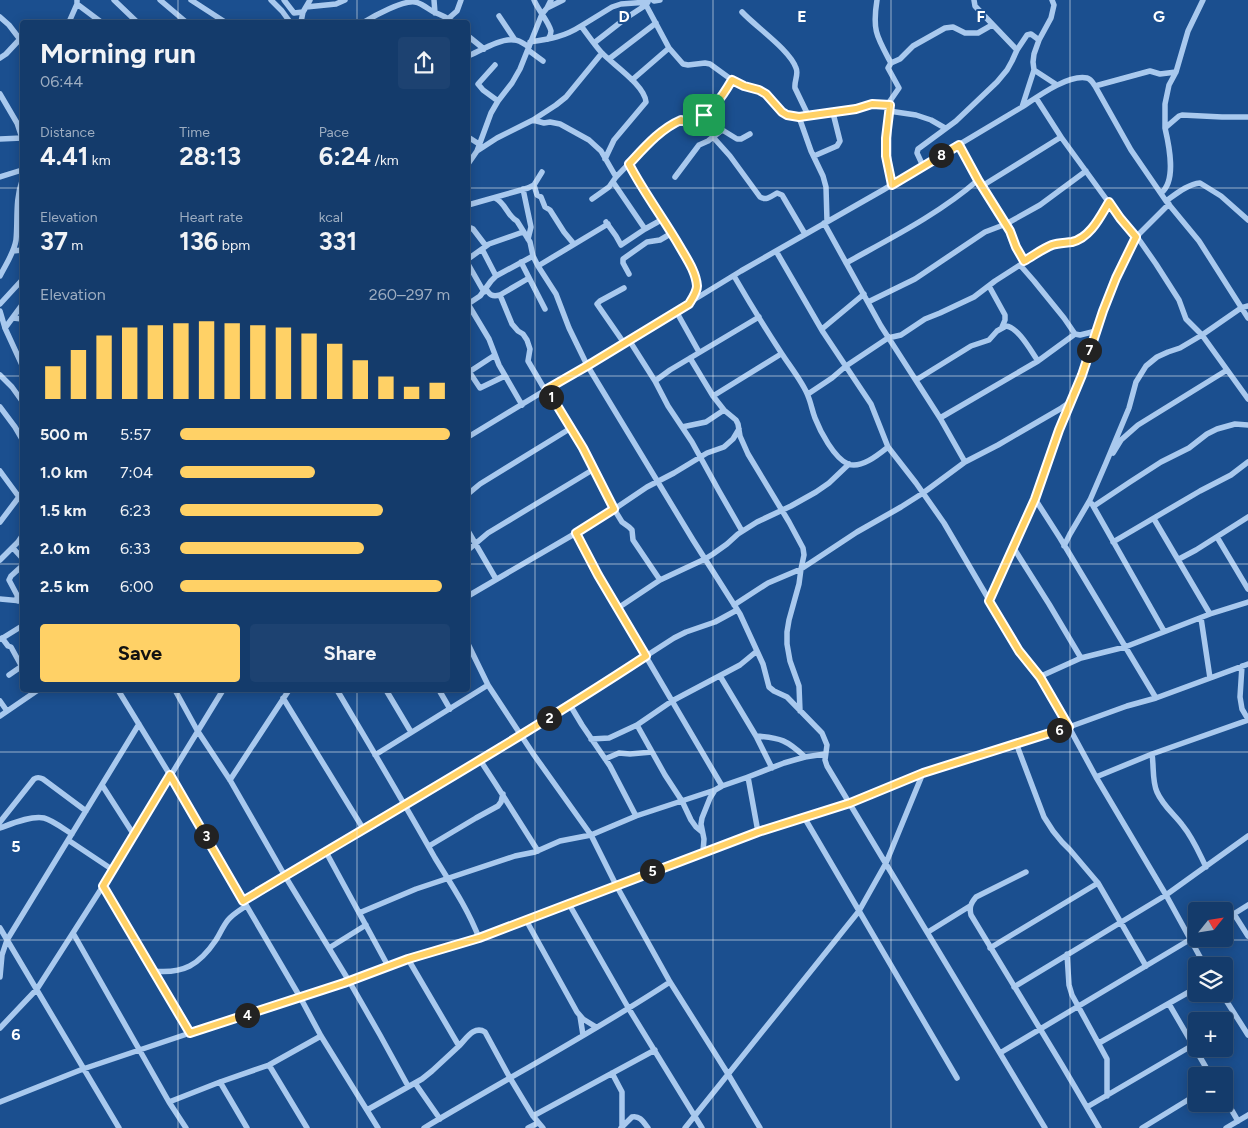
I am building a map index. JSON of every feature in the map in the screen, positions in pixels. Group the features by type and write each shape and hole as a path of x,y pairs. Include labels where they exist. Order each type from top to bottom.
{"street":[{"path":"114,0 135,20"},
{"path":"160,0 184,20"},
{"path":"191,0 223,20"},
{"path":"271,0 282,10 289,20"},
{"path":"284,0 294,13 324,4 336,4 345,0"},
{"path":"301,20 304,9 310,0"},
{"path":"434,0 435,12"},
{"path":"368,20 404,1 410,1 416,2 451,20 461,0"},
{"path":"534,0 550,31 551,34 548,39"},
{"path":"470,161 478,148 491,113 520,69 542,14 551,0"},
{"path":"547,8 563,0"},
{"path":"877,0 875,28 877,37 891,63"},
{"path":"974,0 975,6 1016,50"},
{"path":"1022,107 1034,70 1033,55 1051,18 1054,5 1052,0"},
{"path":"1161,193 1166,188 1170,170 1170,148 1165,128 1167,94 1169,85 1176,72 1188,30 1203,0"},
{"path":"70,20 77,2 99,20"},
{"path":"529,46 570,33 621,4 652,2"},
{"path":"652,2 656,23 669,48 683,64 710,64 732,80 766,94 787,115 799,117 856,109 872,104 931,120 945,128"},
{"path":"594,43 626,18 652,2"},
{"path":"742,12 784,51 795,66 797,72 795,88 808,115"},
{"path":"500,16 515,40"},
{"path":"0,17 20,39"},
{"path":"609,59 656,23"},
{"path":"892,185 886,156 886,138 891,98 899,88 888,68 891,63 900,59 913,46 945,28 953,27 971,34 978,33 992,25"},
{"path":"581,26 602,53 644,93 646,102 614,140 605,159"},
{"path":"923,166 917,153 918,149 956,121 997,82 1007,70 1016,50 1028,34 1039,40"},
{"path":"470,38 484,49"},
{"path":"470,55 505,41 515,40 529,46 543,61"},
{"path":"0,58 20,41"},
{"path":"632,80 669,48"},
{"path":"478,148 533,120 556,104 566,96 602,53"},
{"path":"495,64 478,84 498,101"},
{"path":"1034,70 1057,85"},
{"path":"1095,86 1150,71 1160,74 1176,72"},
{"path":"470,435 1057,85 1075,79 1086,78 1095,86 1131,150 1167,202 1199,241 1248,318"},
{"path":"592,199 605,190 648,145 674,123 681,120 692,124 704,115 719,101 732,80"},
{"path":"0,94 17,123 20,132"},
{"path":"1036,98 1086,172 1165,278 1179,300 1186,319 1202,335 1248,399"},
{"path":"814,156 839,144 840,141 833,112"},
{"path":"704,115 714,126 737,139 750,134"},
{"path":"1165,128 1182,115 1222,118 1248,117"},
{"path":"799,117 826,187 826,222 846,263 888,338 940,418 965,462"},
{"path":"533,120 560,124 596,146 601,151 615,180 645,229"},
{"path":"675,177 699,145 722,130"},
{"path":"713,136 760,197 766,199 777,193 782,195 805,234"},
{"path":"982,186 1061,137"},
{"path":"0,139 20,138"},
{"path":"470,139 478,148"},
{"path":"959,145 978,180 1010,231 1022,263 1075,334"},
{"path":"629,164 691,266 697,290 689,304"},
{"path":"0,177 20,171"},
{"path":"470,204 534,185 542,172"},
{"path":"868,302 915,279 985,232 1006,224 1040,205 1086,172"},
{"path":"846,263 911,227 958,197 978,180"},
{"path":"989,601 1035,499 1116,278 1136,237 1178,192 1196,183 1200,183 1221,196 1248,220"},
{"path":"534,185 537,195 541,197 545,207 551,211 574,244"},
{"path":"523,189 531,227 528,239"},
{"path":"0,276 13,251 19,231 18,201 20,191"},
{"path":"495,198 502,202 528,239 533,256 556,294 569,328 587,366 736,607 763,664 770,688 787,697 822,733 827,745 825,762 1045,1128"},
{"path":"808,394 888,338 901,335 918,323 970,299 1050,246 1072,242 1085,234 1094,226 1109,202"},
{"path":"538,266 607,223 621,245 663,219"},
{"path":"470,229 473,229 484,248 496,276"},
{"path":"470,258 484,248 523,232"},
{"path":"629,274 622,263 623,259 646,242 660,240 672,233"},
{"path":"13,251 20,250"},
{"path":"776,251 822,329 871,404 888,446 944,523 1019,651 1040,677 1188,936"},
{"path":"470,303 485,291 490,281 496,276 533,256"},
{"path":"521,262 546,309"},
{"path":"470,267 485,291 492,296 500,295 529,278"},
{"path":"734,276 751,306 808,394 816,420 834,452 843,461 855,465 876,456 888,446"},
{"path":"0,304 20,282"},
{"path":"916,380 971,346 989,340 1002,327 1005,315 989,286"},
{"path":"624,288 597,304 655,381 742,531"},
{"path":"822,329 864,294"},
{"path":"500,295 512,324 527,340 530,349 528,361 571,428 614,509 622,522 632,530 633,540 660,580"},
{"path":"1064,546 1090,500 1129,408 1136,382 1146,366 1157,357 1180,348 1241,308 1248,306"},
{"path":"470,307 490,340 499,365 522,405"},
{"path":"5,328 20,308"},
{"path":"0,311 5,328 20,361"},
{"path":"676,311 700,352"},
{"path":"655,381 759,317"},
{"path":"13,318 20,319"},
{"path":"1002,327 1013,327 1038,361"},
{"path":"940,418 1038,361 1075,334 1080,335 1096,331"},
{"path":"713,396 782,354"},
{"path":"470,370 495,355"},
{"path":"690,358 713,396 724,410 736,420 740,429 740,436 748,454 803,548 804,555 799,584 787,632 790,661 799,686 800,711"},
{"path":"1106,463 1121,440 1130,431 1227,370"},
{"path":"470,374 479,388 505,376"},
{"path":"0,375 20,398"},
{"path":"153,971 175,971 190,966 201,959 217,939 226,922 245,903 285,876 480,760 686,632 709,624 768,583 801,569 857,532 923,493 965,462 1060,410 1072,401"},
{"path":"0,407 20,436"},
{"path":"682,427 706,422 724,410"},
{"path":"1094,506 1212,432 1224,426 1235,424 1248,425"},
{"path":"470,492 480,484 571,428"},
{"path":"470,595 576,533 633,495 674,473 700,456 728,444 740,429"},
{"path":"1114,542 1231,475 1248,462"},
{"path":"618,608 660,580 720,550 742,531 757,522 820,489 849,464"},
{"path":"470,548 488,533 594,469"},
{"path":"1,474 20,494"},
{"path":"0,522 20,496"},
{"path":"1035,499 1156,698"},
{"path":"1090,500 1164,631"},
{"path":"1178,559 1248,517"},
{"path":"1154,519 1210,614"},
{"path":"576,533 598,575 722,786"},
{"path":"470,535 496,579"},
{"path":"1217,537 1248,589"},
{"path":"0,560 20,539"},
{"path":"1013,547 1050,604 1081,658"},
{"path":"13,548 20,556"},
{"path":"20,568 9,580 20,601"},
{"path":"0,599 20,601"},
{"path":"1040,677 1081,658 1125,647 1210,614 1248,602"},
{"path":"1201,618 1210,678"},
{"path":"20,627 1,639 8,646 11,646 20,663"},
{"path":"470,648 488,686 591,835 616,885 670,982 760,1128"},
{"path":"591,739 609,738 637,725 672,701 740,665 757,651"},
{"path":"0,1102 83,1069 349,981 408,959 479,938 703,852 758,832 850,803 923,773 1156,698 1245,665 1240,697 1242,709 1248,719 1152,754 1096,777"},
{"path":"9,675 20,668"},
{"path":"720,676 756,736 772,768"},
{"path":"375,755 488,686"},
{"path":"0,716 35,692"},
{"path":"119,692 170,775 321,1036 378,1128"},
{"path":"177,692 349,981 408,1086"},
{"path":"0,1028 37,989 113,870 222,692"},
{"path":"230,780 288,692"},
{"path":"338,692 462,901 479,938"},
{"path":"387,692 411,732"},
{"path":"440,692 450,709"},
{"path":"283,698 364,830"},
{"path":"0,701 7,711"},
{"path":"570,705 605,759 636,816"},
{"path":"0,977 2,955 7,940 139,724"},
{"path":"637,725 696,826 702,832"},
{"path":"756,736 771,737 787,742 805,757"},
{"path":"1016,743 1044,817 1052,831 1098,883 1146,966"},
{"path":"605,759 619,753 652,752"},
{"path":"359,913 416,889 515,856 530,854 560,842 591,835 636,816 715,790 784,762 825,754"},
{"path":"1152,754 1157,792 1184,826 1206,867"},
{"path":"480,760 538,851"},
{"path":"685,1128 859,911 886,863 923,773"},
{"path":"0,822 34,779 39,777 86,810"},
{"path":"748,777 758,832"},
{"path":"102,785 134,835"},
{"path":"703,852 702,818 715,790"},
{"path":"429,846 498,806 503,794"},
{"path":"0,828 41,817 46,818 72,834"},
{"path":"804,817 957,1078"},
{"path":"1014,987 1166,895 1248,836"},
{"path":"68,840 113,870"},
{"path":"326,852 388,966"},
{"path":"1026,872 976,897 970,906 971,915 1098,1128"},
{"path":"990,948 1098,883"},
{"path":"103,886 190,1033"},
{"path":"569,904 629,1009 702,1128"},
{"path":"1248,905 1234,914 1248,936"},
{"path":"928,932 970,906"},
{"path":"526,920 580,1016 583,1035"},
{"path":"329,948 366,924"},
{"path":"0,928 119,1128"},
{"path":"73,933 169,1102 186,1128"},
{"path":"1000,1053 1188,941"},
{"path":"1067,954 1069,985 1078,1006 1107,1058 1107,1096"},
{"path":"408,959 459,1046"},
{"path":"424,1128 629,1009 670,982"},
{"path":"1100,1043 1188,993"},
{"path":"1227,1002 1248,1035"},
{"path":"1169,1004 1188,1036"},
{"path":"580,1016 596,1028"},
{"path":"367,1110 415,1083 432,1071 478,1029 484,1032 533,1116 543,1128"},
{"path":"169,1102 269,1065 321,1036"},
{"path":"1087,1107 1188,1048"},
{"path":"533,1116 655,1050"},
{"path":"269,1065 307,1128"},
{"path":"612,1074 622,1092 621,1128"},
{"path":"220,1082 247,1128"},
{"path":"415,1083 440,1119"},
{"path":"1142,1128 1188,1100"},
{"path":"1233,1112 1238,1121"},
{"path":"1226,1128 1248,1115"},
{"path":"621,1128 635,1116 640,1118 648,1128"},
{"path":"528,1128 538,1123"}],"route":[{"path":"732,80 759,90 766,94 782,112 799,117 856,109 872,104 890,105 886,156 892,185 959,145 978,180 1010,231 1018,252 1024,261 1050,246 1077,240 1094,226 1109,202 1127,228 1136,237 1116,278 1103,311 1082,375 1059,430 1035,499 989,601 1019,651 1040,677 1069,727 923,773 850,803 758,832 479,938 408,959 344,983 190,1033 103,886 170,775 243,901 441,784 646,656 598,575 576,533 614,509 583,448 547,389 689,304 697,290 691,266 629,164 674,123 681,120 692,124 704,115 719,101 732,80"}]}
